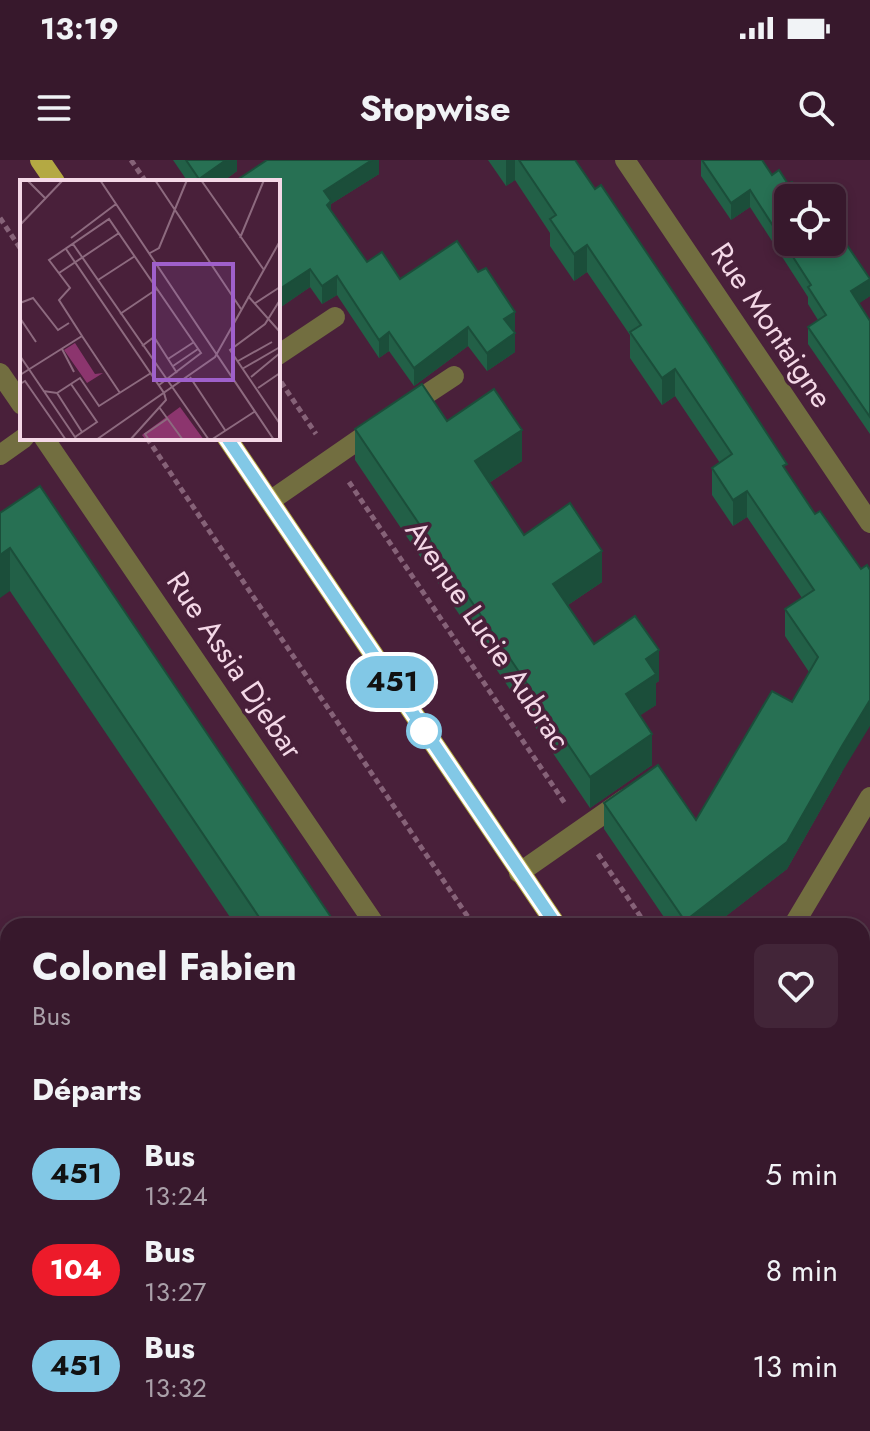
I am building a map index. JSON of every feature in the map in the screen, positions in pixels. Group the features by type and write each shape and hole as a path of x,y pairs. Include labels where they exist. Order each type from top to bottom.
{"main road":[{"path":"40,160 54,180"},
{"path":"228,440 551,918"}],"street":[{"name":"Rue Montaigne","path":"625,160 870,523"},
{"path":"280,354 335,317"},
{"path":"0,373 20,402"},
{"path":"270,501 454,376"},
{"path":"0,455 21,440"},
{"name":"Rue Assia Djebar","path":"45,440 371,918"},
{"path":"519,873 645,785"},
{"path":"798,918 870,797"}],"path":[{"path":"131,160 145,180"},
{"path":"0,218 20,248"},
{"name":"Avenue Lucie Aubrac","path":"280,381 642,918"},
{"path":"148,440 469,918"}],"building":[{"path":"186,160 226,160 199,179"},
{"path":"267,160 372,160 324,191 331,201 327,205 367,262 382,252 400,279 457,241 478,272 486,268 515,312 504,319 515,333 487,353 468,327 414,368 389,332 379,340 337,276 322,286 310,269 280,289 280,180 237,180"},
{"path":"519,160 575,160 595,189 601,185 787,464 783,466 815,514 820,511 861,569 867,565 870,570 870,700 787,842 689,918 683,918 604,803 658,765 696,820 772,691 792,702 818,657 785,609 814,590 747,491 733,500 712,468 732,454 675,369 662,378 630,332 641,325 587,245 574,254 550,219 556,215"},
{"path":"702,160 762,160 772,175 779,170 788,184 774,184 774,227 750,190 731,203"},
{"path":"846,244 870,279 851,291 870,321 870,417 808,327 826,315 808,287 811,285 792,256 846,256"},
{"path":"422,384 447,421 494,389 522,430 475,461 524,535 570,503 602,551 553,584 594,644 635,616 659,650 646,659 656,674 626,694 652,734 590,777 355,429"},
{"path":"40,486 332,918 260,918 10,548 0,555 0,513"}],"bus line":[{"name":"451","path":"228,440 551,918"}]}
